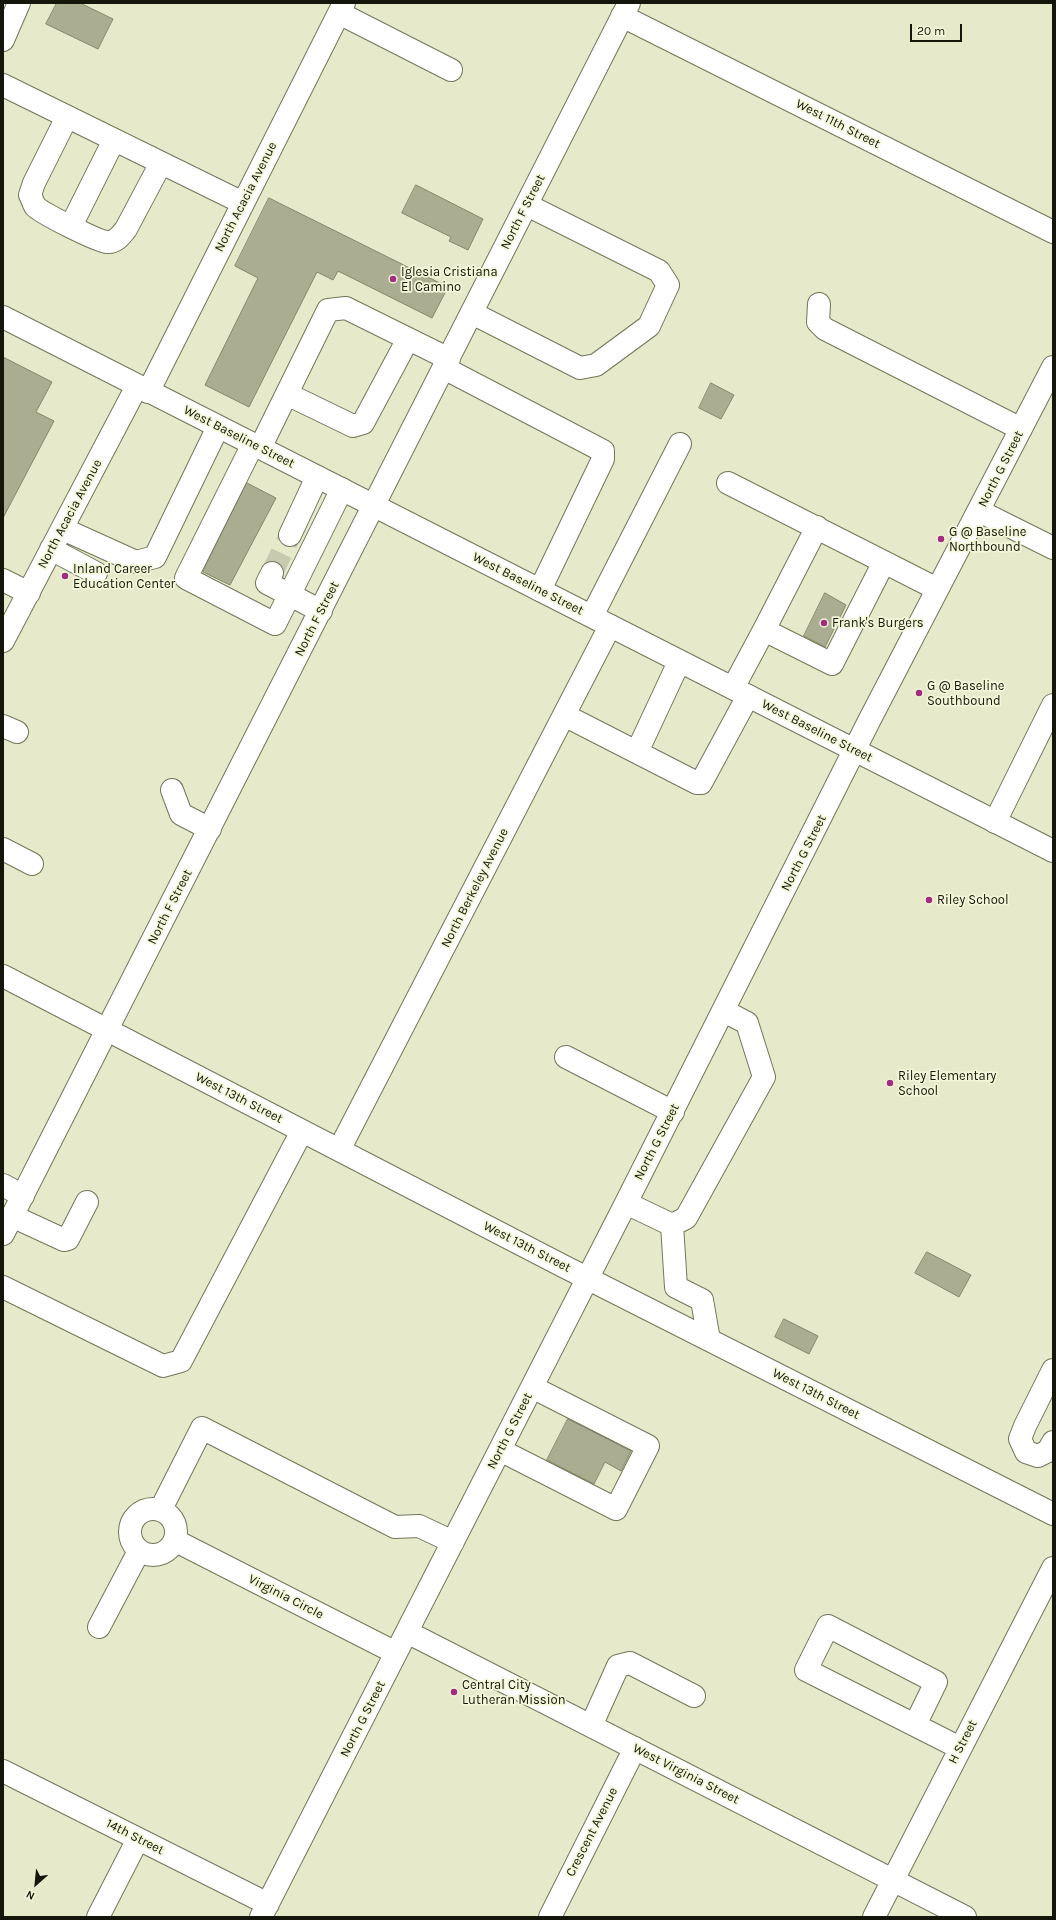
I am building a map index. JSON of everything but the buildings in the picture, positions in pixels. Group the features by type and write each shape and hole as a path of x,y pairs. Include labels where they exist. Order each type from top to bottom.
{"street":[{"path":"3,40 19,3"},
{"path":"341,8 451,70"},
{"name":"North Acacia Avenue","path":"3,641 52,549 142,389 243,203 341,8"},
{"name":"North F Street","path":"8,1225 626,10"},
{"name":"West 11th Street","path":"626,10 1053,232"},
{"path":"3,85 243,203"},
{"path":"67,116 34,183 30,195 35,206 46,214 97,239 108,242 118,238 126,229 161,163"},
{"path":"71,226 114,140"},
{"path":"472,314 580,368 596,365 649,326 668,285 659,271 527,205"},
{"path":"819,304 818,322 825,329 1022,429"},
{"path":"342,489 275,624 186,578 257,446 287,394 328,310 346,308 408,339 446,364 603,451 603,459 540,590"},
{"name":"West Baseline Street","path":"3,317 1053,851"},
{"path":"287,394 353,426 363,424 408,339"},
{"name":"North G Street","path":"264,1911 724,1011 937,589 1022,429 1053,367"},
{"path":"63,529 136,562 155,557 218,427"},
{"name":"North Berkeley Avenue","path":"339,1150 564,715 601,621 680,444"},
{"path":"290,535 317,477"},
{"path":"728,483 937,589"},
{"path":"979,510 1053,548"},
{"path":"564,715 697,783 703,782 741,692 764,630 817,528"},
{"path":"52,549 96,573"},
{"path":"764,630 832,664 884,562"},
{"path":"272,573 267,583 321,611"},
{"path":"3,580 28,593"},
{"path":"637,752 679,662"},
{"path":"995,822 1053,705"},
{"path":"172,790 181,814 210,829"},
{"path":"3,849 32,864"},
{"name":"West 13th Street","path":"3,976 709,1340 1053,1514"},
{"path":"672,1225 686,1218 764,1077 747,1023 724,1011"},
{"path":"566,1057 672,1112"},
{"path":"3,1287 163,1366 181,1361 302,1131"},
{"path":"3,1186 23,1196"},
{"path":"8,1225 64,1240 68,1239 87,1202"},
{"path":"626,1203 672,1225"},
{"path":"672,1225 676,1287 702,1300 709,1340"},
{"path":"1053,1370 1020,1439 1026,1452 1038,1456 1048,1451 1053,1442"},
{"path":"500,1450 616,1509 648,1446 532,1387"},
{"path":"160,1509 202,1428 395,1527 418,1526 453,1542"},
{"path":"150,1508 160,1509 169,1514 175,1522 177,1531 176,1541 169,1550 160,1555 149,1555 139,1551 132,1542 130,1531 132,1521 140,1512 150,1508"},
{"name":"Virginia Circle","path":"176,1541 396,1653"},
{"path":"99,1627 139,1551"},
{"name":"H Street","path":"874,1917 1053,1568"},
{"path":"915,1725 936,1682 828,1626 806,1670 960,1748"},
{"name":"West Virginia Street","path":"407,1632 965,1917"},
{"path":"591,1726 618,1666 630,1663 694,1696"},
{"name":"Crescent Avenue","path":"550,1917 635,1748"},
{"name":"14th Street","path":"3,1771 138,1839 264,1911"},
{"path":"98,1917 138,1839"}],"tunnel":[{"path":"272,573 290,535"}],"place":[{"name":"Iglesia Cristiana El Camino","path":"393,279"},
{"name":"G @ Baseline Northbound","path":"941,539"},
{"name":"Inland Career Education Center","path":"65,576"},
{"name":"Frank's Burgers","path":"824,623"},
{"name":"G @ Baseline Southbound","path":"919,693"},
{"name":"Riley School","path":"929,900"},
{"name":"Riley Elementary School","path":"890,1083"},
{"name":"Central City Lutheran Mission","path":"454,1692"}]}
